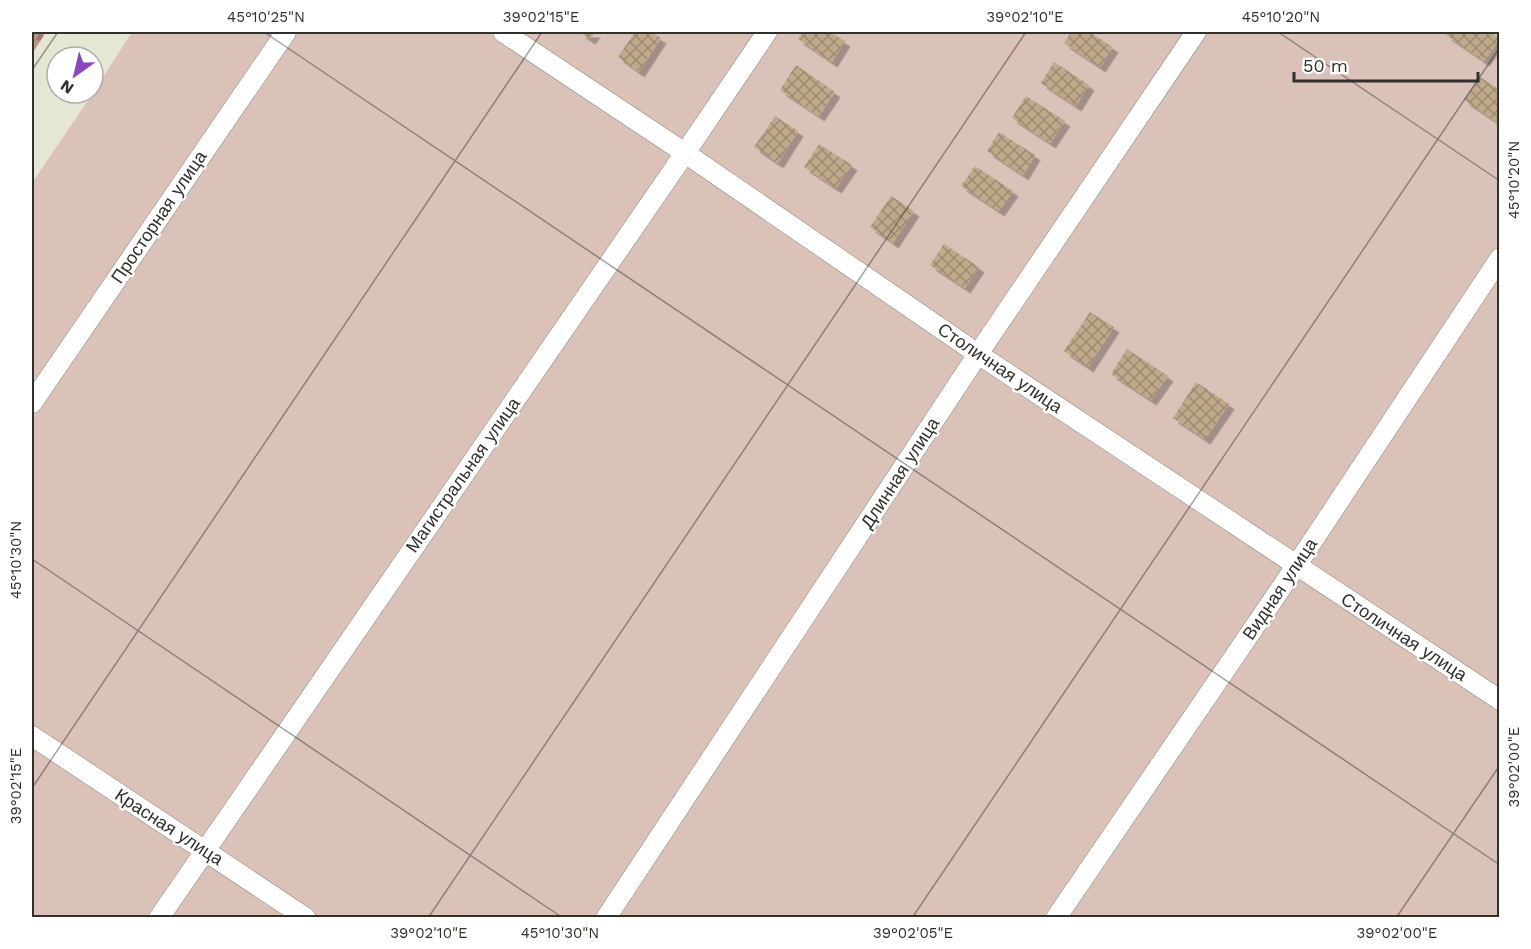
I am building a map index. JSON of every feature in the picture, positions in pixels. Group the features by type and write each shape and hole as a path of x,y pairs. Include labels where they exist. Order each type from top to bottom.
{"street":[{"name":"Просторная улица","path":"32,403 286,32"},
{"name":"Столичная улица","path":"503,32 685,153 978,354 1500,700"},
{"name":"Магистральная улица","path":"159,918 766,32"},
{"name":"Длинная улица","path":"606,918 978,354 1196,32"},
{"name":"Видная улица","path":"1056,918 1296,566 1500,258"},
{"name":"Красная улица","path":"32,736 306,918"}],"shaded area":[{"path":"132,32 1499,32 1499,917 32,918 32,183 85,105 105,105 105,74"}],"green space":[{"path":"32,32 46,32 32,54"}],"building":[{"path":"579,32 595,32 590,39"},
{"path":"635,32 651,32 661,38 639,72 618,57"},
{"path":"803,32 830,32 845,41 832,62 798,39"},
{"path":"1071,32 1089,32 1113,47 1100,67 1064,43"},
{"path":"1449,32 1491,32 1500,39 1484,61 1446,35"},
{"path":"1054,62 1089,85 1076,106 1041,83"},
{"path":"796,65 835,92 819,116 780,90"},
{"path":"1480,77 1500,90 1500,124 1464,100"},
{"path":"1026,96 1065,121 1050,143 1012,118"},
{"path":"775,116 798,131 778,163 754,147"},
{"path":"999,132 1035,155 1023,175 987,151"},
{"path":"819,144 852,165 836,188 804,167"},
{"path":"975,166 1013,191 999,211 961,186"},
{"path":"891,196 914,211 893,243 870,227"},
{"path":"944,244 979,267 965,288 930,265"},
{"path":"1090,312 1114,327 1088,367 1064,351"},
{"path":"1127,349 1168,376 1151,400 1111,374"},
{"path":"1196,382 1229,404 1205,439 1173,418"}]}
